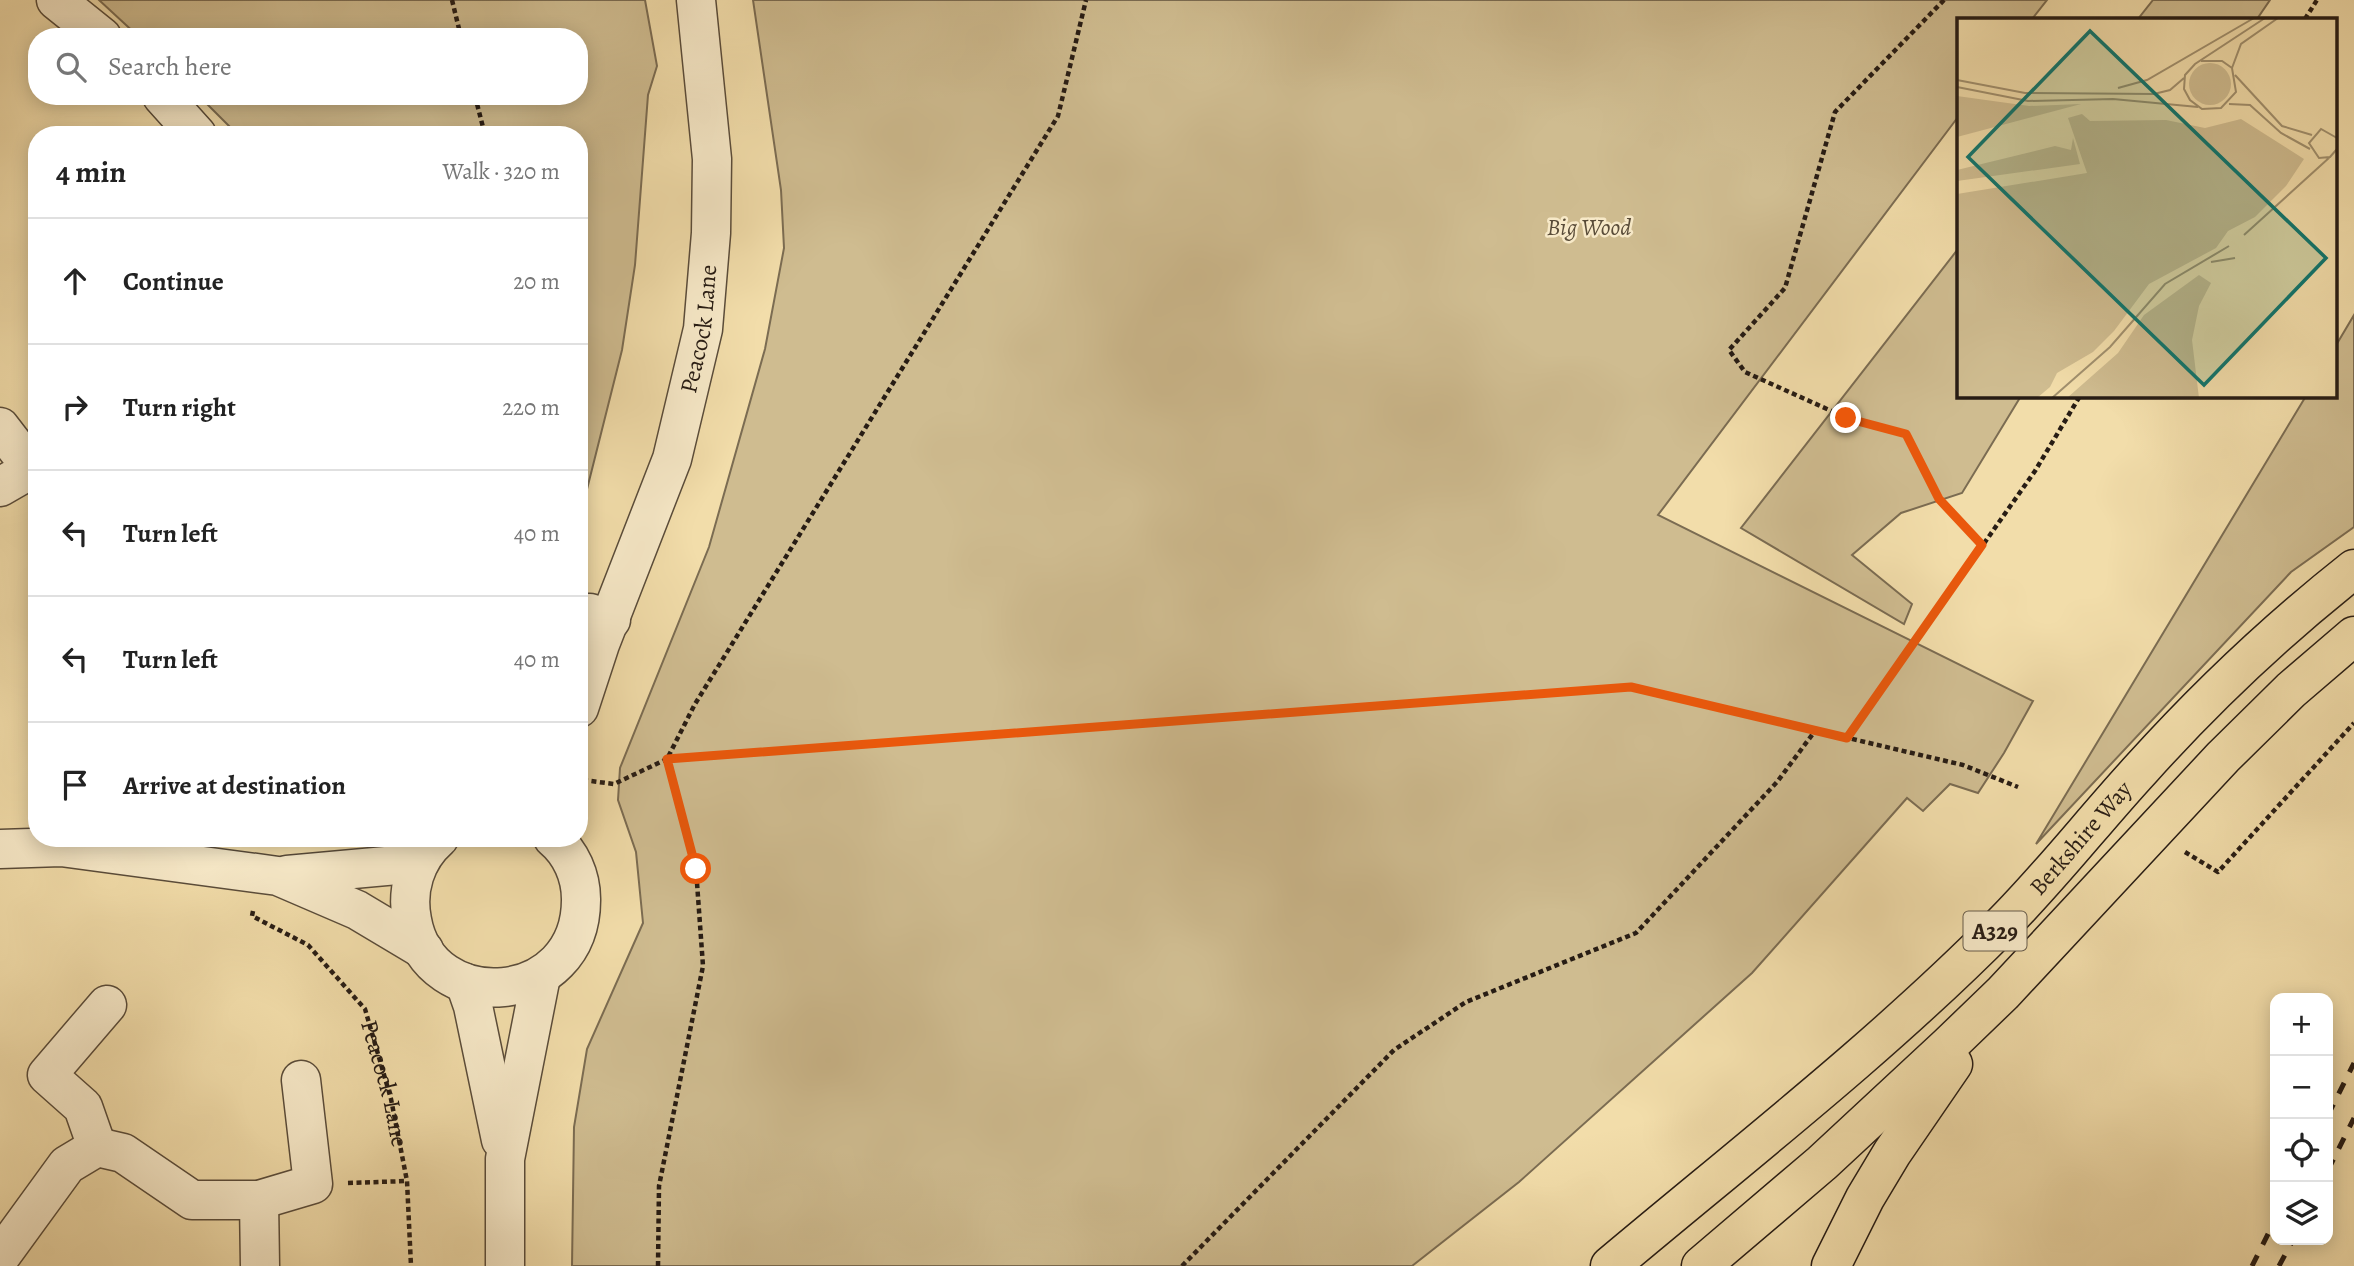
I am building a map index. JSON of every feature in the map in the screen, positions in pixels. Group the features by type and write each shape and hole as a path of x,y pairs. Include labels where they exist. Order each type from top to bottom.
{"highway":[{"name":"Berkshire Way","path":"1610,1266 1784,1123 1898,1024 2002,925 2211,695 2354,569"},
{"name":"Berkshire Way","path":"1702,1266 1886,1105 2003,993 2223,757 2291,690 2354,636"},
{"name":"A329","path":"1830,1266 1892,1153 2003,993"}],"street":[{"path":"56,0 91,28"},
{"name":"Peacock Lane","path":"588,660 592,638 672,459 703,329 711,233 712,159 696,0"},
{"path":"170,105 189,126"},
{"path":"0,427 28,462"},
{"path":"0,486 28,474"},
{"path":"0,849 61,847 278,876 328,873 429,850"},
{"path":"429,850 411,884 409,907 413,929 424,950 442,970 465,983 490,988 517,986 541,976 560,960 574,938 581,914 581,889 574,865 562,847"},
{"path":"278,876 357,909 424,950"},
{"path":"505,1266 505,1159 541,976"},
{"path":"465,983 473,1006 505,1159"},
{"path":"97,1147 83,1107 47,1076 107,1005"},
{"path":"0,1257 67,1165 97,1147 123,1153 192,1200 259,1200 313,1184 301,1080"},
{"path":"259,1200 260,1266"}],"path":[{"path":"452,0 459,28"},
{"path":"658,1266 659,1186 703,966 696,869 667,759 695,704 1058,116 1086,0"},
{"path":"1944,0 1835,111 1785,288 1729,350 1745,372 1846,418 1906,434 1939,499 1982,545"},
{"path":"2306,18 2317,0"},
{"path":"477,105 483,126"},
{"path":"1847,738 2035,471 2079,397"},
{"path":"588,780 614,784 667,759 1631,687 1963,765 2018,787"},
{"path":"2185,852 2218,872 2354,723"},
{"path":"1182,1266 1394,1050 1466,1002 1636,933 1777,782 1815,731"},
{"name":"Peacock Lane","path":"252,916 308,945 365,1009 391,1099 407,1181 411,1266"},
{"path":"313,1184 407,1181"}],"green space":[{"path":"99,0 645,0 657,66 648,95 635,265 622,350 588,485 588,126 229,126 208,105 588,105 588,28 129,28"},
{"name":"Big Wood","path":"753,0 2047,0 2033,18 1957,18 1957,118 1658,515 2033,701 1978,793 1950,784 1923,811 1907,798 1752,973 1519,1182 1412,1266 572,1266 574,1127 587,1049 643,923 636,852 618,800 620,768 709,547 765,349 784,248 781,190"},
{"path":"2153,0 2270,0 2258,18 2139,18"},
{"path":"1957,250 1957,397 2020,397 1962,493 1901,513 1852,555 1912,604 1904,624 1741,528"},
{"path":"2354,315 2354,527 2291,572 2036,844 2305,397 2336,397 2336,345"}],"railway":[{"path":"2333,1105 2354,1063"},
{"path":"2333,1160 2354,1118"},
{"path":"2252,1266 2270,1230"},
{"path":"2279,1266 2290,1245"}],"route":[{"path":"696,869 667,759 1631,687 1847,738 1982,545 1939,499 1906,434 1846,418"}]}
